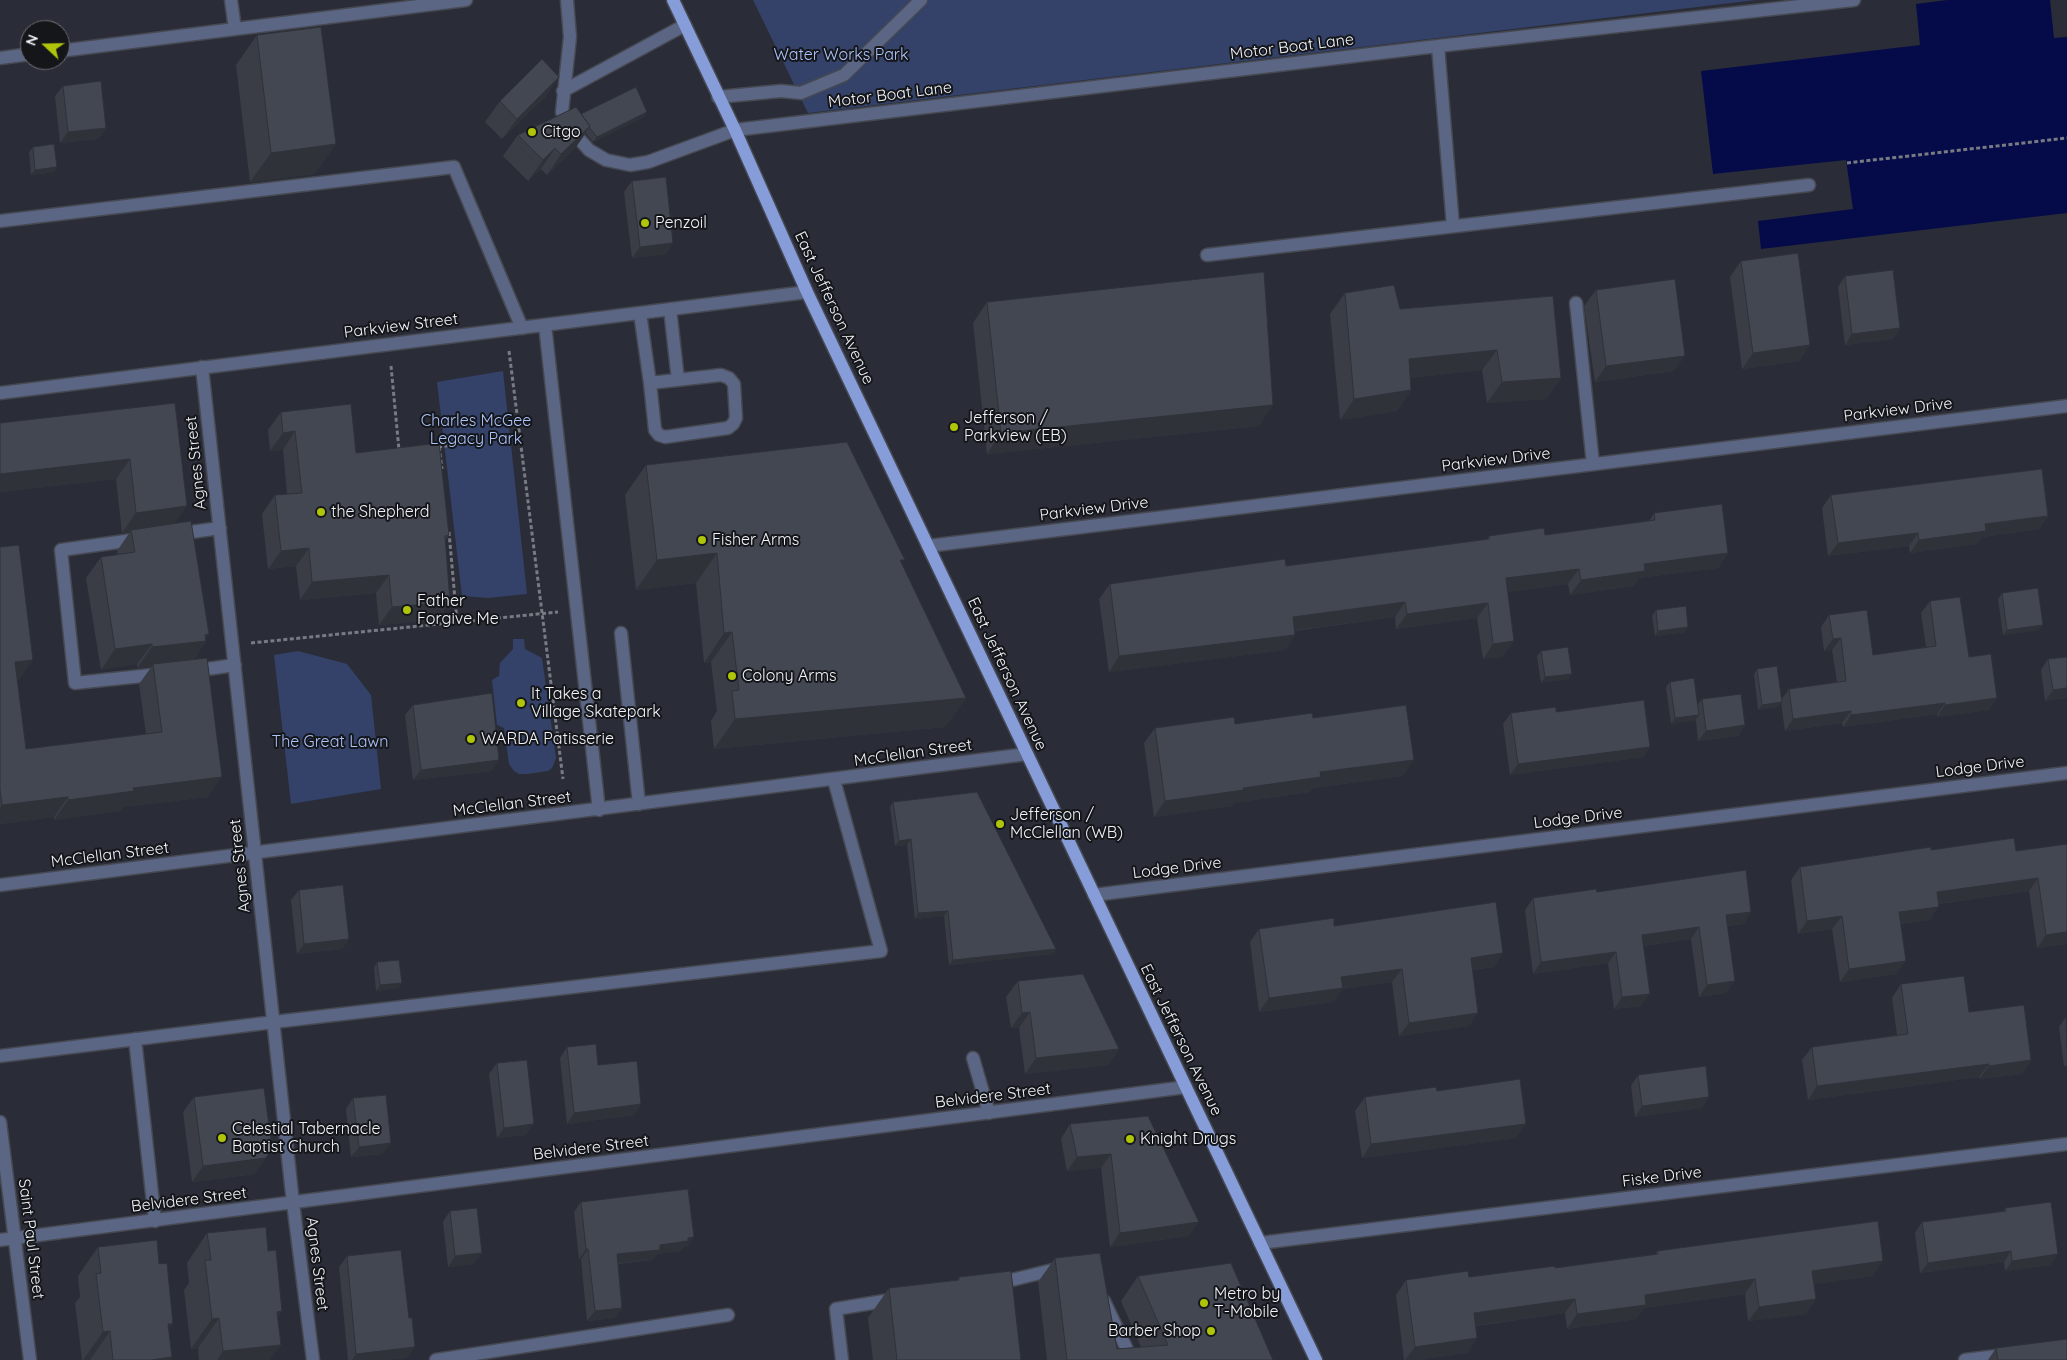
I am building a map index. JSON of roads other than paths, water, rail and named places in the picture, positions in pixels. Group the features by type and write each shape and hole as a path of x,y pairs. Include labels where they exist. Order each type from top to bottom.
{"main road":[{"name":"East Jefferson Avenue","path":"674,0 735,130 807,292 1316,1360"}],"street":[{"path":"231,0 235,28"},
{"path":"70,50 466,0"},
{"name":"Motor Boat Lane","path":"567,0 570,37 562,112 573,132 589,150 606,160 630,165 648,162 735,130 1438,46 1854,0"},
{"path":"718,97 781,91 801,93 844,76 921,0"},
{"path":"563,91 685,25"},
{"path":"1438,46 1453,226"},
{"path":"0,58 20,55"},
{"path":"0,221 454,167 522,328"},
{"path":"1207,255 1809,185"},
{"name":"Parkview Street","path":"0,393 807,292"},
{"path":"1576,303 1593,464"},
{"path":"670,310 678,380"},
{"path":"640,313 655,430 659,435 665,437 728,428 736,418 734,384 729,378 721,375 650,383"},
{"path":"545,325 598,810"},
{"name":"Agnes Street","path":"202,367 293,1203 313,1360"},
{"name":"Parkview Drive","path":"928,546 2067,406"},
{"path":"220,528 61,550 75,683 235,665"},
{"path":"621,633 639,804"},
{"name":"McClellan Street","path":"0,885 1027,754"},
{"name":"Lodge Drive","path":"1094,895 2067,773"},
{"path":"0,1056 881,951 834,780"},
{"path":"135,1039 155,1221"},
{"path":"973,1058 989,1113"},
{"name":"Belvidere Street","path":"0,1240 1186,1087"},
{"name":"Saint Paul Street","path":"0,1122 30,1360"},
{"name":"Fiske Drive","path":"1260,1244 2067,1144"},
{"path":"980,1286 1009,1287 1076,1264"},
{"path":"1098,1288 1132,1360"},
{"path":"842,1360 836,1308 912,1297"},
{"path":"436,1360 728,1315"},
{"path":"1965,1360 2021,1353"}],"place":[{"name":"Citgo","path":"532,132"},
{"name":"Penzoil","path":"645,223"},
{"name":"Jefferson / Parkview (EB)","path":"954,427"},
{"name":"the Shepherd","path":"321,512"},
{"name":"Fisher Arms","path":"702,540"},
{"name":"Father Forgive Me","path":"407,610"},
{"name":"Colony Arms","path":"732,676"},
{"name":"It Takes a Village Skatepark","path":"521,703"},
{"name":"WARDA Patisserie","path":"471,739"},
{"name":"Jefferson / McClellan (WB)","path":"1000,824"},
{"name":"Celestial Tabernacle Baptist Church","path":"222,1138"},
{"name":"Knight Drugs","path":"1130,1139"},
{"name":"Metro by T-Mobile","path":"1204,1303"},
{"name":"Barber Shop","path":"1211,1331"}],"park label":[{"name":"Water Works Park","path":"841,55"},
{"name":"Charles McGee Legacy Park","path":"476,430"},
{"name":"The Great Lawn","path":"330,742"}]}
